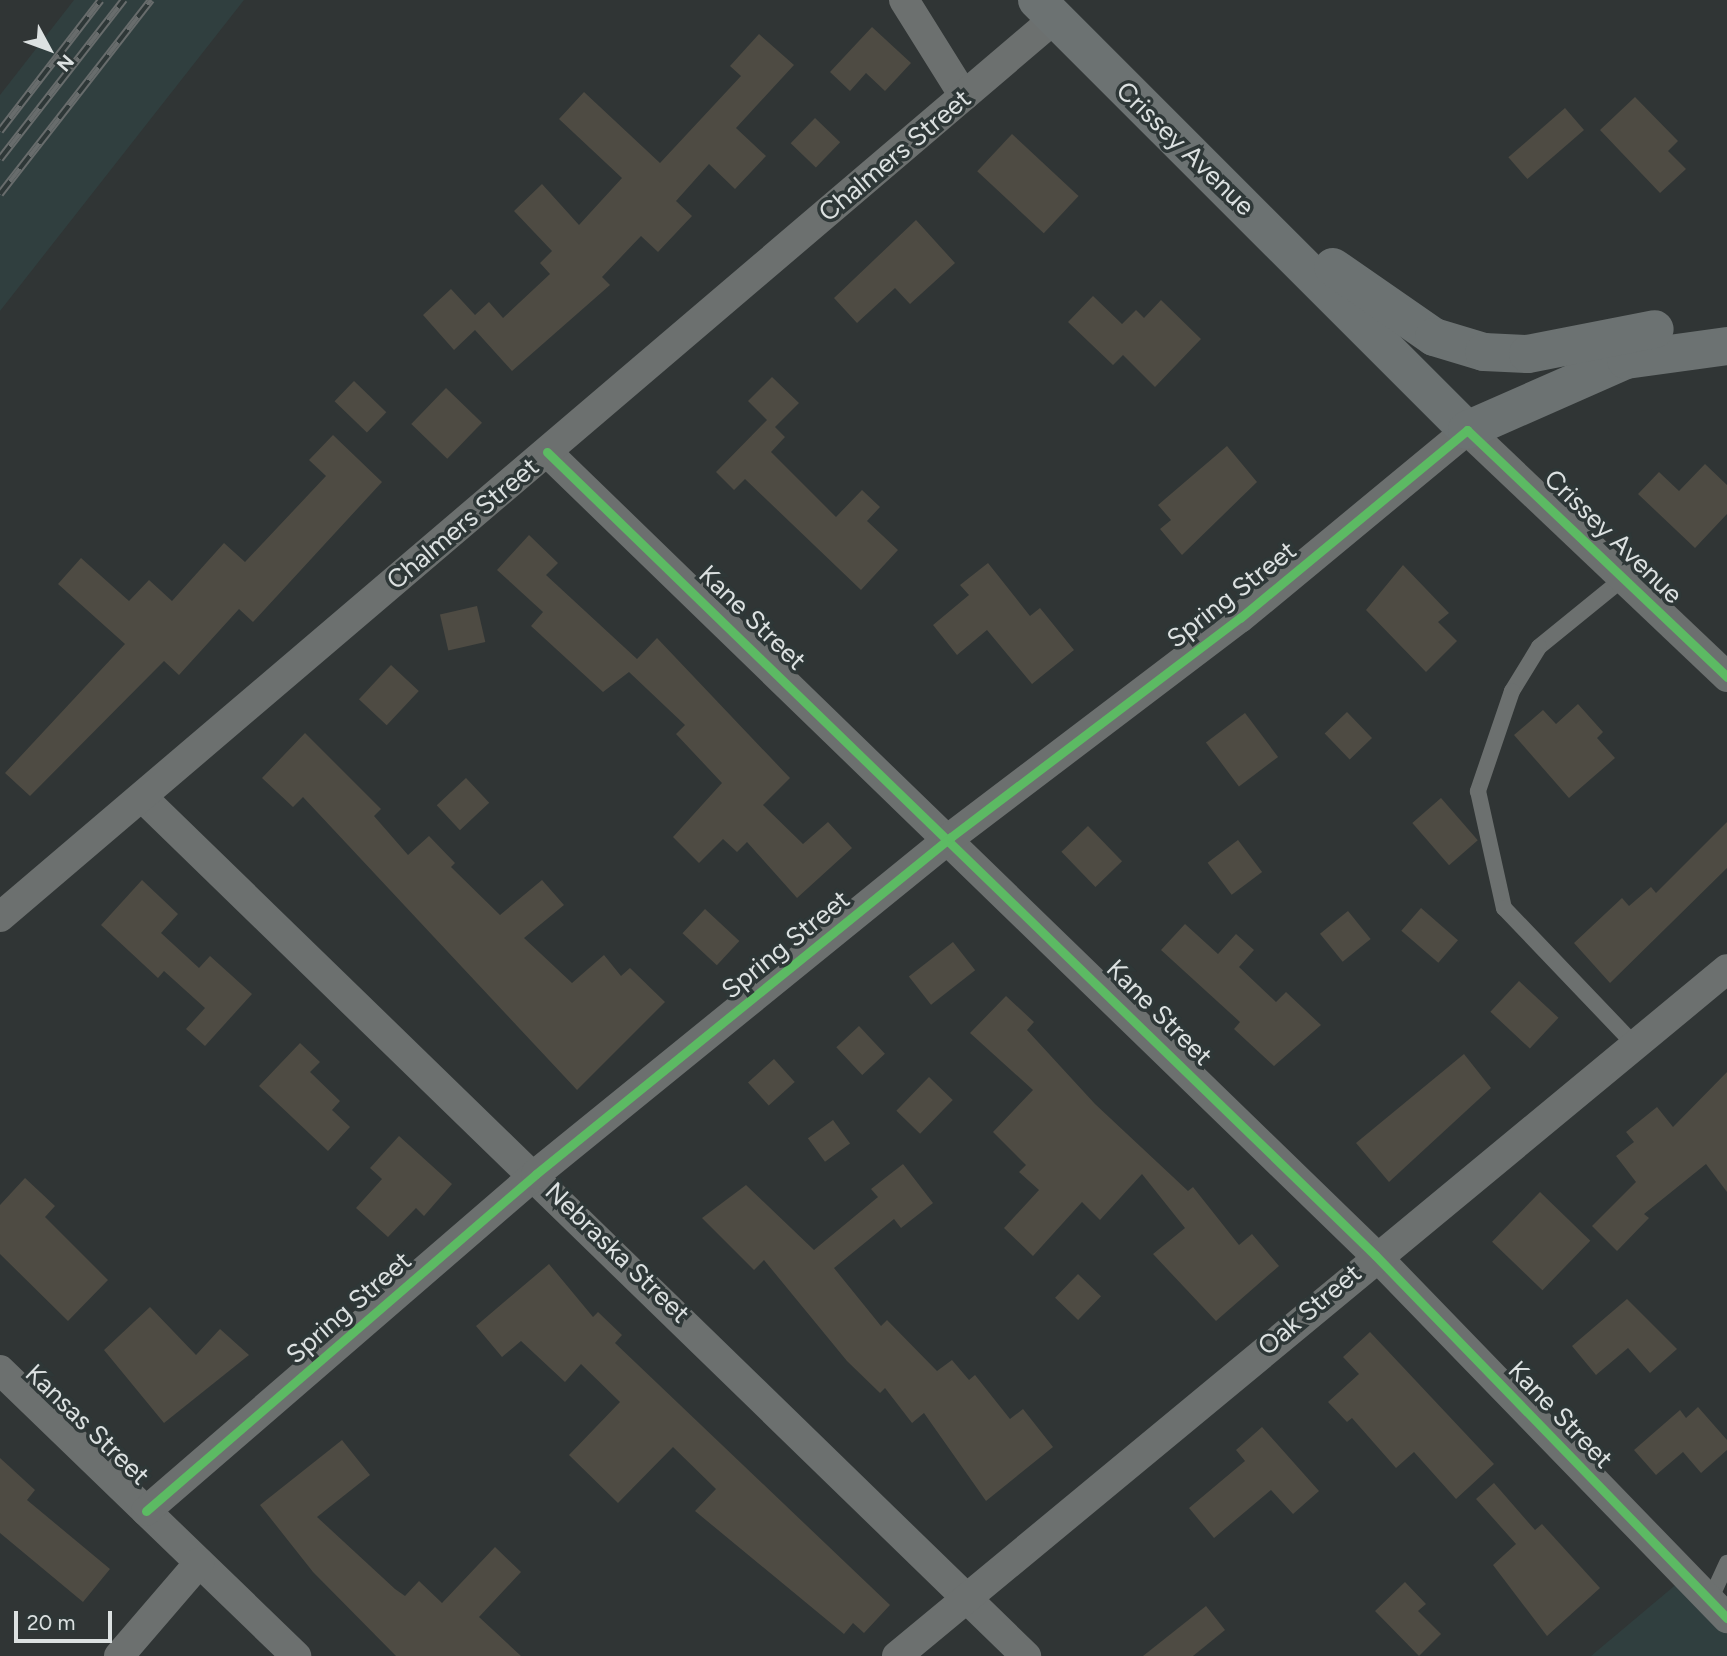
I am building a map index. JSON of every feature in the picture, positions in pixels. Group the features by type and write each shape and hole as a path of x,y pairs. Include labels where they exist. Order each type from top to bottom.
{"main road":[{"name":"Crissey Avenue","path":"1045,10 1467,430"},
{"path":"1206,169 1373,298 1434,337 1484,352 1528,354 1655,329 1727,336"},
{"path":"1467,430 1626,360 1727,346"}],"street":[{"path":"904,0 964,96"},
{"name":"Chalmers Street","path":"0,916 964,96 1045,10"},
{"name":"Crissey Avenue","path":"1467,430 1625,577 1727,677"},
{"name":"Spring Street","path":"146,1511 536,1174 951,837 1240,618 1467,430"},
{"name":"Kane Street","path":"547,452 951,837 1375,1255 1718,1609"},
{"name":"Nebraska Street","path":"142,797 536,1174 970,1596 1026,1656"},
{"name":"Oak Street","path":"897,1656 1375,1255 1727,969"},
{"name":"Kansas Street","path":"0,1370 296,1656"},
{"path":"119,1656 199,1563"}],"lane":[{"path":"1625,577 1539,647 1513,691 1478,791 1504,908 1634,1044"},
{"path":"1718,1609 1727,1563"}],"shaded area":[{"path":"74,0 244,0 0,311 0,95"},
{"path":"1679,1582 1727,1630 1727,1656 1591,1656"}],"building":[{"path":"872,27 911,63 885,91 866,73 850,91 830,72"},
{"path":"759,34 794,65 736,128 766,156 735,189 709,164 676,201 692,216 658,252 641,236 602,277 610,285 512,371 475,330 454,350 423,315 451,289 475,315 489,302 503,318 550,274 540,263 552,251 514,211 542,184 579,225 622,178 559,119 584,92 660,163 741,76 730,66"},
{"path":"1635,97 1678,141 1668,151 1686,169 1660,193 1600,130"},
{"path":"1565,108 1584,130 1527,179 1508,157"},
{"path":"815,118 840,142 816,167 791,143"},
{"path":"1012,134 1079,196 1044,233 977,171"},
{"path":"916,220 955,263 910,304 895,288 857,323 834,298"},
{"path":"1093,296 1122,324 1136,310 1144,318 1161,300 1201,339 1155,387 1123,355 1113,365 1068,322"},
{"path":"772,377 799,403 775,427 785,437 771,452 836,517 862,490 880,507 867,521 898,550 861,590 745,479 734,490 716,472 767,420 748,401"},
{"path":"354,381 386,412 367,432 335,401"},
{"path":"446,388 482,423 447,459 411,424"},
{"path":"333,435 382,482 253,622 239,609 179,675 164,661 30,796 5,773 125,644 58,584 81,558 129,601 149,580 172,601 224,543 245,562 326,476 309,460"},
{"path":"1227,446 1257,482 1182,555 1160,529 1171,520 1158,505"},
{"path":"1705,464 1727,485 1727,514 1695,548 1638,494 1659,472 1679,491"},
{"path":"529,535 558,563 546,575 637,659 657,638 790,778 763,805 803,844 828,822 852,848 797,898 747,842 737,852 723,839 699,863 673,837 722,783 676,734 685,725 629,672 603,692 531,626 543,612 497,570"},
{"path":"988,563 1030,616 1040,608 1074,650 1032,684 987,630 957,655 933,625 969,595 960,585"},
{"path":"1403,565 1449,613 1438,622 1457,641 1426,672 1366,610"},
{"path":"477,606 485,642 448,651 440,615"},
{"path":"391,665 419,691 387,725 359,699"},
{"path":"1578,704 1603,732 1597,738 1615,758 1569,798 1514,735 1543,710 1556,724"},
{"path":"1347,712 1372,738 1350,759 1325,734"},
{"path":"1245,713 1278,757 1239,786 1206,742"},
{"path":"305,733 381,809 374,816 408,855 429,836 455,863 451,867 500,915 542,880 564,905 524,938 572,983 604,955 621,976 630,968 665,1002 577,1090 303,797 293,807 262,778"},
{"path":"466,778 489,803 460,830 437,805"},
{"path":"1441,798 1478,840 1449,865 1412,823"},
{"path":"1727,822 1727,868 1610,983 1574,943 1622,898 1629,906 1651,887 1656,893"},
{"path":"1088,826 1122,861 1095,887 1061,852"},
{"path":"1238,840 1262,872 1232,895 1208,863"},
{"path":"142,880 178,914 161,933 199,968 210,956 252,994 205,1046 186,1029 205,1008 164,971 158,978 101,925"},
{"path":"1421,908 1458,940 1438,963 1401,931"},
{"path":"705,909 739,941 717,965 682,933"},
{"path":"1348,911 1371,939 1343,962 1320,934"},
{"path":"1185,924 1218,954 1236,934 1254,950 1239,967 1276,1002 1286,992 1321,1025 1274,1066 1234,1029 1240,1022 1161,950"},
{"path":"953,942 975,970 931,1005 909,976"},
{"path":"1519,981 1558,1018 1530,1049 1490,1012"},
{"path":"1006,996 1034,1022 1027,1030 1095,1104 1188,1191 1193,1187 1239,1245 1252,1234 1279,1266 1216,1321 1153,1254 1185,1228 1142,1174 1100,1220 1082,1202 1033,1256 1004,1228 1039,1190 1019,1172 1026,1165 993,1132 1033,1090 970,1033"},
{"path":"859,1026 885,1054 862,1075 836,1047"},
{"path":"300,1043 320,1062 310,1072 340,1101 332,1110 350,1127 328,1151 259,1086"},
{"path":"1464,1054 1491,1088 1389,1182 1356,1143"},
{"path":"774,1059 795,1082 769,1105 748,1082"},
{"path":"1727,1072 1727,1192 1706,1164 1644,1214 1649,1218 1617,1251 1592,1226 1636,1182 1616,1156 1634,1142 1626,1132 1657,1107 1673,1127"},
{"path":"929,1077 953,1100 920,1134 896,1111"},
{"path":"833,1120 850,1143 825,1162 808,1138"},
{"path":"399,1136 452,1184 424,1216 416,1208 388,1237 356,1208 382,1179 370,1168"},
{"path":"903,1164 933,1203 901,1228 894,1219 834,1268 881,1326 887,1320 937,1371 952,1360 969,1380 975,1375 1010,1419 1023,1409 1053,1447 986,1501 924,1413 912,1423 885,1388 880,1393 847,1361 764,1260 754,1270 702,1218 746,1185 814,1250 878,1197 871,1189"},
{"path":"25,1178 55,1206 45,1217 108,1280 68,1321 0,1254 0,1205"},
{"path":"1540,1192 1590,1241 1542,1290 1492,1242"},
{"path":"549,1264 593,1317 598,1312 622,1335 615,1343 890,1605 864,1633 853,1623 844,1634 695,1511 716,1489 673,1447 618,1503 569,1455 620,1402 581,1364 565,1382 521,1341 502,1357 476,1326"},
{"path":"1078,1274 1101,1296 1078,1320 1055,1298"},
{"path":"1627,1299 1677,1349 1650,1373 1628,1348 1596,1375 1572,1346"},
{"path":"150,1307 196,1355 220,1329 249,1355 164,1423 104,1350"},
{"path":"1370,1332 1494,1464 1456,1499 1414,1452 1396,1468 1352,1418 1347,1422 1328,1402 1359,1374 1343,1357"},
{"path":"1698,1407 1727,1440 1727,1450 1701,1473 1683,1452 1656,1475 1634,1450 1680,1410 1686,1418"},
{"path":"1262,1427 1319,1491 1293,1514 1271,1490 1214,1538 1189,1508 1245,1461 1236,1450"},
{"path":"342,1440 370,1475 317,1517 405,1596 419,1581 442,1603 495,1547 521,1572 479,1617 521,1656 396,1656 313,1572 260,1505"},
{"path":"0,1458 35,1490 27,1500 110,1569 83,1602 0,1533"},
{"path":"1494,1483 1535,1530 1542,1524 1600,1588 1547,1636 1493,1565 1516,1544 1476,1499"},
{"path":"1405,1582 1426,1604 1418,1611 1441,1634 1419,1656 1375,1611"},
{"path":"1206,1606 1225,1630 1193,1656 1143,1656"}],"railway":[{"path":"0,131 101,0"},
{"path":"0,159 124,0"},
{"path":"0,194 151,0"}],"cycle path":[{"path":"146,1511 536,1174 951,837 1240,618 1467,430 1727,677"},
{"path":"547,452 1375,1255 1727,1618"}]}
